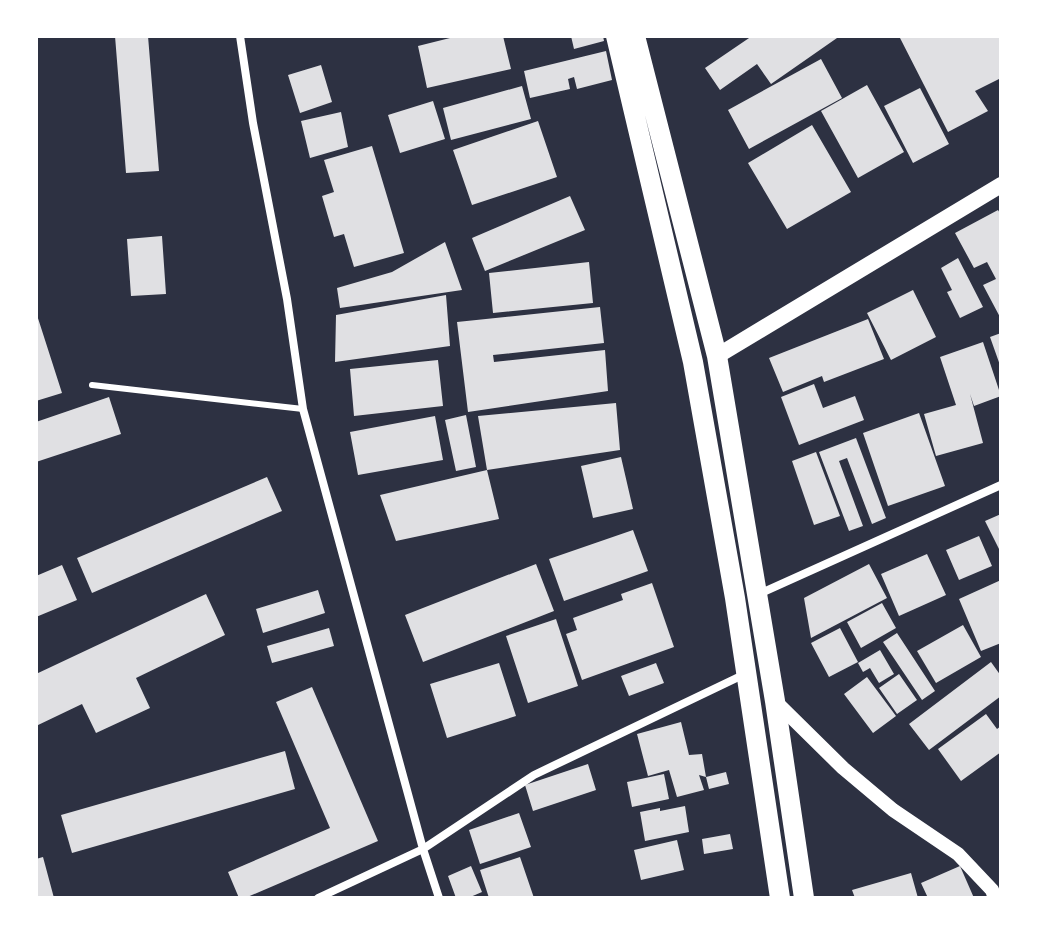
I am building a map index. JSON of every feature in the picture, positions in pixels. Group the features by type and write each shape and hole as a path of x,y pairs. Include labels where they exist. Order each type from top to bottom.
{"main road":[{"path":"616,36 693,362 735,598 780,898"},
{"path":"635,36 717,356 758,594 804,898"},
{"path":"717,356 1001,185"}],"street":[{"path":"240,36 253,123 287,299 303,409 439,898"},
{"path":"758,594 1001,485"},
{"path":"318,898 423,849 534,775 746,673"},
{"path":"775,701 843,768 893,810 958,854 992,890 995,898"}],"lane":[{"path":"92,385 303,409"}],"building":[{"path":"115,36 148,36 159,171 126,173"},
{"path":"458,36 503,36 511,69 427,88 418,46"},
{"path":"571,36 603,36 604,41 574,49"},
{"path":"752,36 837,38 771,84 757,64 720,90 705,68"},
{"path":"899,36 1001,36 1001,78 975,91 988,111 948,132"},
{"path":"606,51 612,80 577,89 574,77 568,79 570,89 530,98 524,71"},
{"path":"821,59 842,98 749,149 728,110"},
{"path":"321,65 332,102 300,113 288,75"},
{"path":"867,85 904,152 858,178 821,111"},
{"path":"522,86 531,119 451,140 443,108"},
{"path":"920,88 949,144 913,163 884,106"},
{"path":"433,101 445,139 400,153 388,115"},
{"path":"341,112 348,147 310,158 301,121"},
{"path":"538,121 557,177 472,205 453,150"},
{"path":"812,125 851,192 787,229 748,163"},
{"path":"372,146 404,253 354,267 344,234 334,237 322,196 334,192 324,160"},
{"path":"570,196 585,230 485,271 472,238"},
{"path":"998,210 1001,215 1001,319 983,285 996,279 987,262 974,268 955,233"},
{"path":"162,236 166,294 131,296 127,239"},
{"path":"445,242 462,290 340,308 337,288 392,272"},
{"path":"958,258 983,307 960,318 947,292 952,290 941,268"},
{"path":"589,262 593,303 493,313 489,273"},
{"path":"913,290 936,337 891,360 867,313"},
{"path":"446,295 450,346 335,362 336,315"},
{"path":"600,307 604,343 493,355 494,362 605,350 608,391 468,412 457,322"},
{"path":"36,312 62,393 36,401"},
{"path":"868,319 884,359 824,382 822,376 783,392 769,358"},
{"path":"1001,333 1001,368 990,337"},
{"path":"983,342 1001,396 974,406 970,394 983,443 936,456 924,414 956,405 940,357"},
{"path":"438,360 443,406 354,416 350,369"},
{"path":"814,384 823,408 855,396 864,420 799,445 781,397"},
{"path":"109,397 121,434 36,462 36,422"},
{"path":"616,403 620,450 487,470 478,416"},
{"path":"919,413 945,486 888,506 863,433"},
{"path":"466,415 476,467 456,471 445,420"},
{"path":"435,416 443,460 358,475 350,432"},
{"path":"856,438 886,518 872,524 847,458 839,461 863,526 849,531 819,452"},
{"path":"816,452 840,516 814,525 792,461"},
{"path":"621,457 633,509 593,518 581,466"},
{"path":"487,470 499,519 396,541 380,495"},
{"path":"267,477 282,511 92,593 77,558"},
{"path":"1001,514 1001,553 985,521"},
{"path":"633,530 648,571 564,601 549,559"},
{"path":"979,536 992,566 959,580 946,550"},
{"path":"927,554 946,595 899,616 881,574"},
{"path":"536,564 554,611 423,662 405,615"},
{"path":"869,564 887,598 811,638 804,598"},
{"path":"62,565 77,600 36,617 36,576"},
{"path":"1001,580 1001,643 981,651 959,599"},
{"path":"652,583 674,647 582,680 566,634 577,630 573,618 623,600 621,594"},
{"path":"318,590 325,613 263,633 256,609"},
{"path":"206,594 225,635 136,678 150,708 96,733 82,704 36,726 36,674"},
{"path":"882,603 896,628 861,648 847,622"},
{"path":"556,619 578,686 528,703 506,636"},
{"path":"963,625 981,657 936,683 917,651"},
{"path":"329,628 334,646 272,663 267,646"},
{"path":"840,628 858,662 829,677 811,643"},
{"path":"897,633 935,691 922,700 883,642"},
{"path":"880,650 894,674 879,683 870,668 863,672 858,663"},
{"path":"991,662 1001,676 1001,696 929,750 909,724"},
{"path":"499,663 516,716 447,738 430,684"},
{"path":"656,663 664,683 629,696 621,676"},
{"path":"899,674 917,700 897,714 879,688"},
{"path":"867,677 896,716 873,733 844,694"},
{"path":"312,687 378,841 239,898 228,872 330,828 276,702"},
{"path":"986,714 997,729 1001,726 1001,752 961,781 938,749"},
{"path":"681,722 689,755 702,754 706,777 699,775 704,790 677,797 669,770 648,776 637,734"},
{"path":"285,751 295,789 72,853 61,815"},
{"path":"588,764 596,790 533,811 525,785"},
{"path":"726,772 729,784 709,789 706,777"},
{"path":"664,774 669,799 632,807 627,782"},
{"path":"685,806 689,832 645,841 640,812"},
{"path":"519,813 531,847 480,864 469,830"},
{"path":"730,834 733,849 704,854 702,839"},
{"path":"677,840 684,870 641,880 634,850"},
{"path":"43,857 54,898 36,898 36,859"},
{"path":"520,857 534,898 489,898 480,870"},
{"path":"471,866 482,892 468,898 456,898 448,876"},
{"path":"960,866 974,898 928,898 921,883"},
{"path":"911,873 918,898 855,898 852,890"}]}
